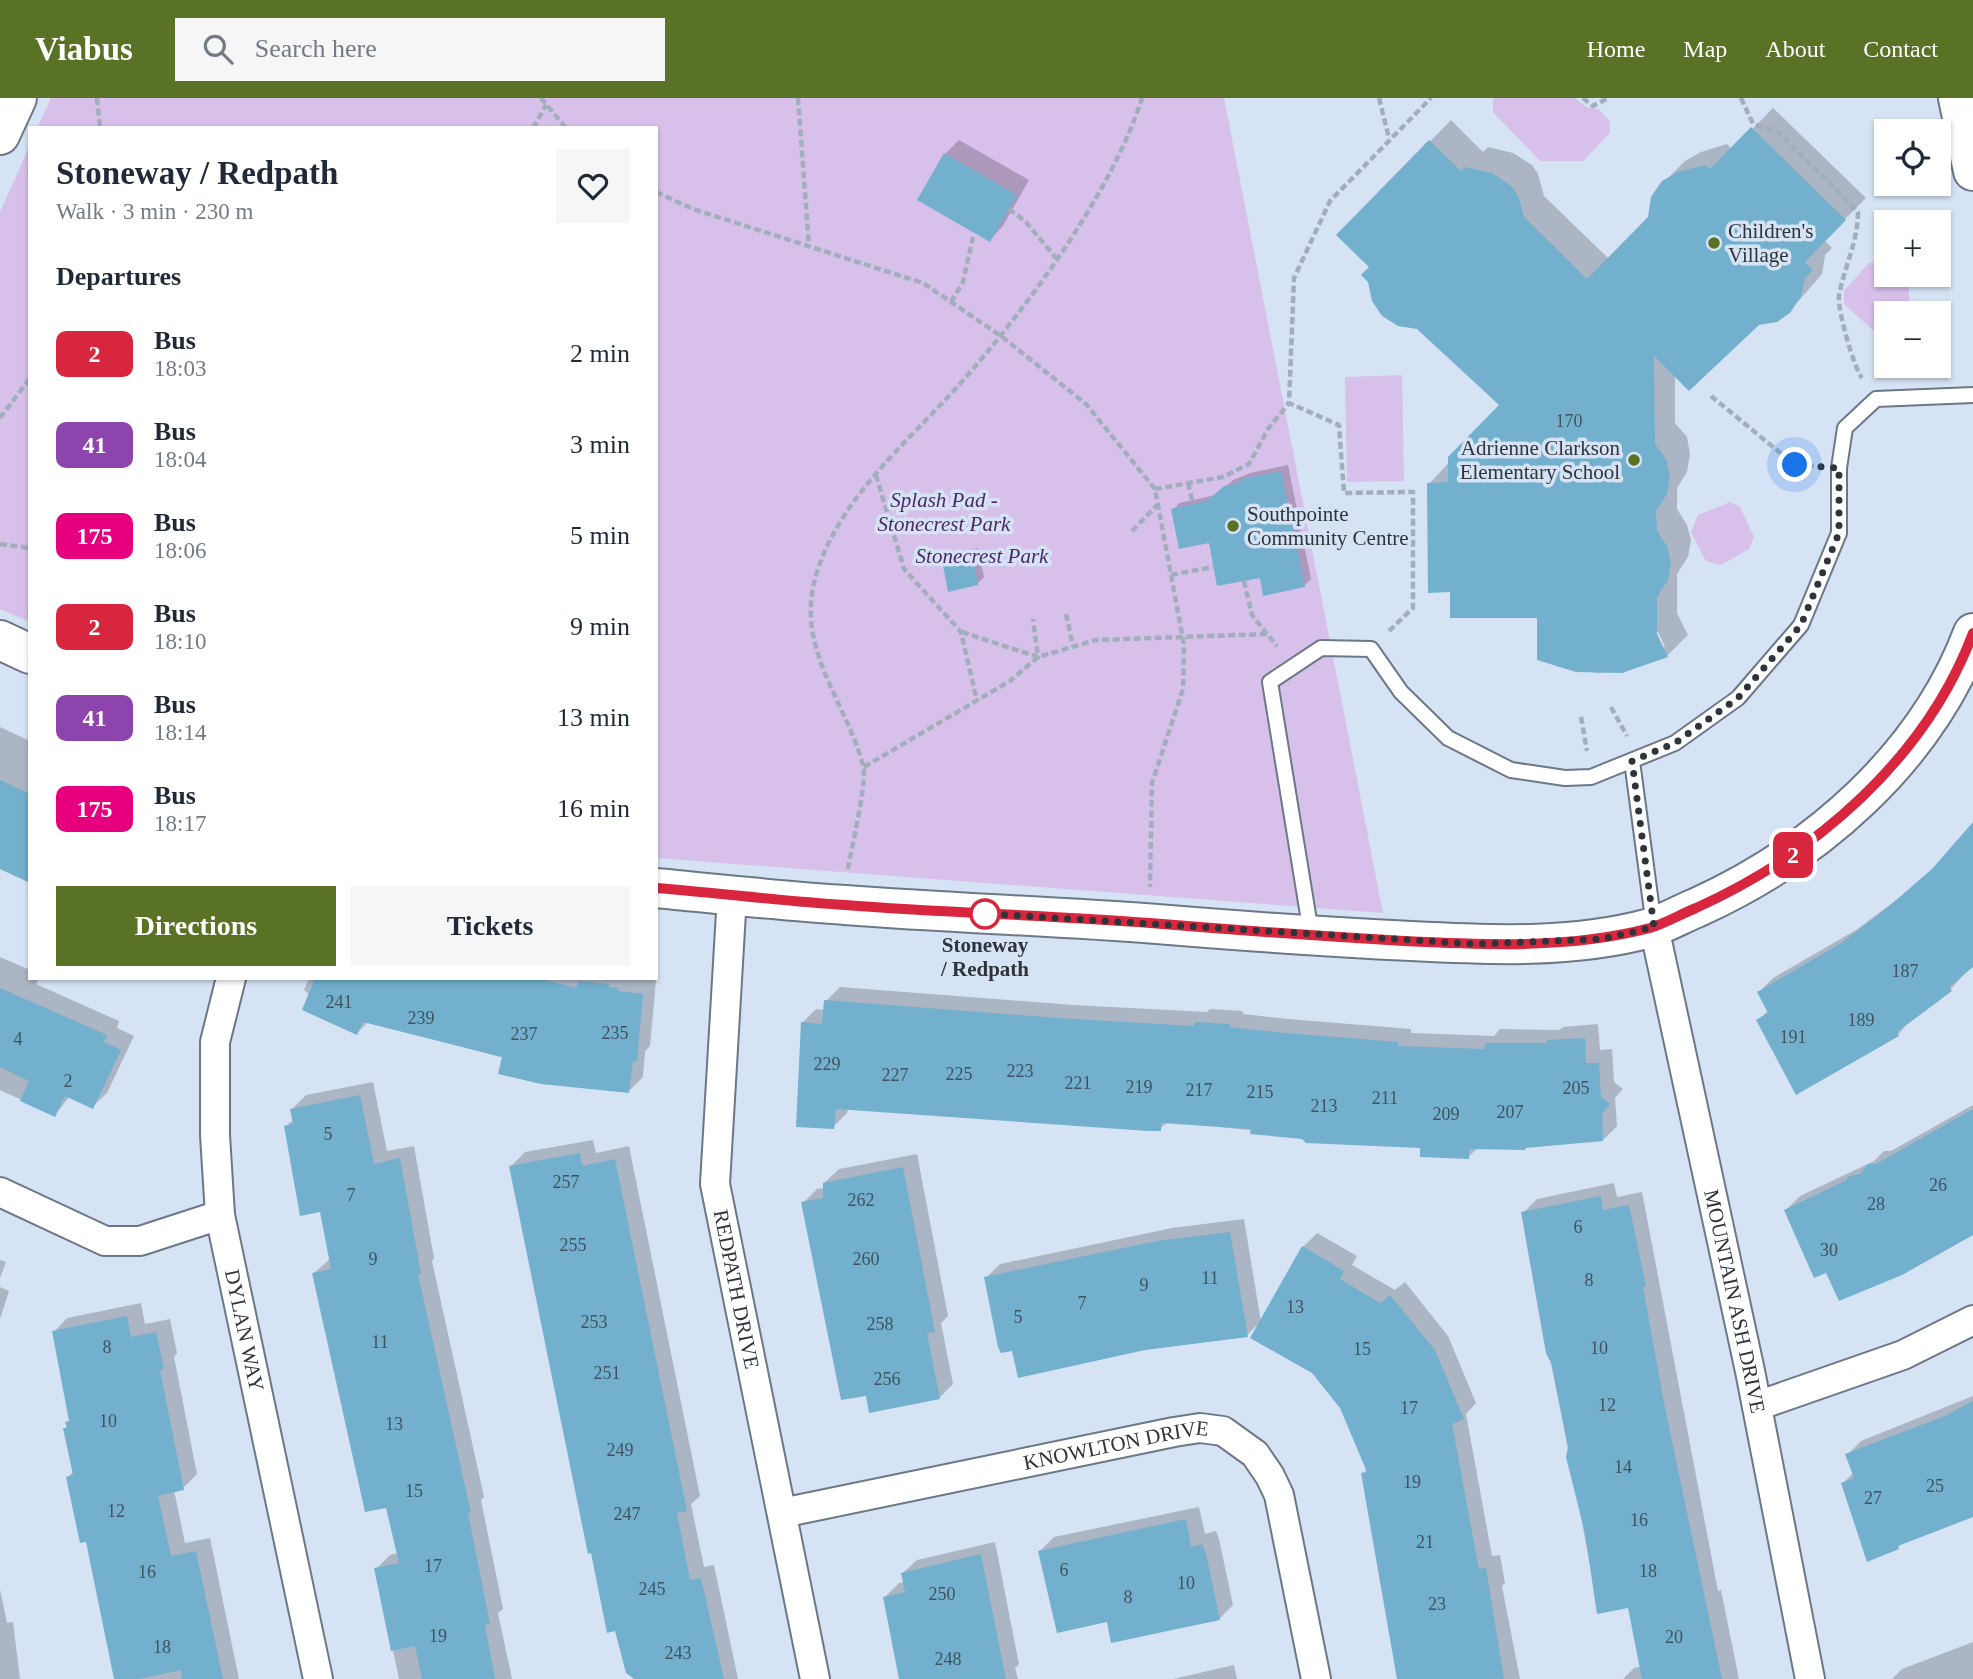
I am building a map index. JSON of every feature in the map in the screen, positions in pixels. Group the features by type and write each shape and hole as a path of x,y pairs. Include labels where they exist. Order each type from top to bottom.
{"street":[{"path":"0,135 17,98"},
{"path":"1958,98 1973,171"},
{"path":"658,888 842,905 1150,923 1312,936 1475,944 1602,939 1654,927 1724,895 1795,854 1844,814 1889,768 1930,716 1965,655 1973,633"},
{"path":"0,640 28,653"},
{"name":"REDPATH DRIVE","path":"732,895 715,1184 815,1679"},
{"name":"MOUNTAIN ASH DRIVE","path":"1654,927 1757,1406 1810,1679"},
{"name":"DYLAN WAY","path":"230,980 215,1042 215,1135 220,1216 317,1679"},
{"path":"0,1192 105,1241 140,1241 220,1216"},
{"path":"1757,1406 1903,1354 1973,1320"},
{"name":"KNOWLTON DRIVE","path":"782,1513 1174,1432 1200,1428 1223,1431 1255,1454 1279,1495 1316,1679"}],"lane":[{"path":"1312,936 1270,682 1321,648 1371,649 1401,692 1448,738 1511,770 1565,778 1591,777 1632,761 1675,743 1738,698 1801,625 1839,533 1839,468 1845,428 1876,399 1973,396"},
{"path":"1632,761 1654,927"}],"path":[{"path":"97,98 100,126"},
{"path":"541,98 564,126"},
{"path":"798,98 809,247"},
{"path":"842,905 864,767 821,669 811,624 815,580 836,528 876,474 1001,336 1056,258 1130,136 1142,98"},
{"path":"1379,98 1389,139"},
{"path":"1155,489 1223,477 1249,464 1268,429 1289,403 1294,278 1330,201 1431,98"},
{"path":"1583,98 1593,106 1608,98"},
{"path":"1741,98 1753,124 1777,131 1858,212 1858,234 1838,299 1854,368 1876,399"},
{"path":"534,126 546,105"},
{"path":"658,193 694,209 913,279 1001,336 1086,404 1155,489 1183,637 1182,689 1152,783 1150,923"},
{"path":"1009,209 1027,222 1056,258"},
{"path":"951,302 964,282 973,237"},
{"path":"0,418 28,381"},
{"path":"1711,396 1795,465 1839,468"},
{"path":"1289,403 1339,425 1344,493 1413,492 1413,608 1371,649"},
{"path":"876,474 904,569 961,632 976,701"},
{"path":"1188,483 1193,504"},
{"path":"1132,531 1158,504"},
{"path":"891,525 910,521"},
{"path":"0,544 28,548"},
{"path":"1171,575 1213,567"},
{"path":"1244,581 1252,615 1293,666"},
{"path":"1066,614 1073,646"},
{"path":"1033,620 1038,657"},
{"path":"961,632 1038,657"},
{"path":"864,767 1010,681 1038,657 1096,640 1267,635"},
{"path":"1581,717 1591,777"}],"green space":[{"name":"Stonecrest Park","path":"51,98 1224,98 1383,913 658,858 658,126 38,126"},
{"path":"1493,98 1575,98 1586,107 1599,109 1610,122 1610,133 1583,161 1540,161 1493,112"},
{"path":"28,149 28,621 0,609 0,212"},
{"path":"1869,263 1874,263 1874,287 1907,287 1909,301 1874,301 1874,331 1844,304 1844,291"},
{"path":"1402,375 1404,481 1347,482 1345,377"},
{"path":"1730,502 1740,507 1754,537 1749,549 1721,565 1706,561 1691,532 1698,515"}],"building":[{"path":"1751,127 1846,220 1805,262 1813,270 1805,278 1801,296 1790,313 1777,322 1759,325 1689,391 1654,356 1655,444 1666,459 1670,476 1667,494 1656,511 1657,531 1667,546 1671,562 1668,580 1657,597 1657,634 1668,657 1622,673 1576,672 1537,660 1537,618 1450,618 1450,592 1428,593 1427,483 1448,482 1448,457 1499,405 1417,329 1398,326 1382,316 1372,301 1368,282 1361,275 1369,267 1336,235 1429,140 1461,171 1465,167 1492,173 1511,186 1518,195 1524,217 1587,279 1648,217 1651,197 1662,181 1678,172 1705,165 1710,169"},
{"path":"944,153 1017,195 990,242 917,200"},
{"name":"Southpointe Community Centre","path":"1281,471 1305,587 1263,596 1260,578 1217,586 1209,543 1179,549 1171,509 1207,501 1224,486 1239,483 1241,479"},
{"path":"972,554 978,585 948,592 942,560"},
{"path":"0,780 28,793 28,882 0,869"},
{"path":"1973,822 1973,967 1949,987 1952,991 1897,1032 1899,1036 1796,1095 1756,1020 1768,1013 1757,992 1840,944 1887,908 1932,869"},
{"path":"314,980 545,980 576,988 579,981 609,984 609,987 619,988 618,991 643,994 637,1062 633,1061 629,1093 541,1084 498,1074 502,1057 363,1022 357,1035 302,1010"},
{"path":"0,988 107,1035 104,1042 121,1050 93,1109 65,1096 55,1117 20,1101 29,1081 0,1067"},
{"path":"824,1000 1058,1018 1194,1026 1195,1022 1230,1024 1230,1027 1274,1032 1398,1042 1398,1046 1484,1049 1485,1043 1547,1043 1547,1040 1585,1038 1586,1063 1599,1063 1601,1097 1610,1104 1602,1114 1603,1141 1525,1150 1469,1149 1469,1159 1420,1157 1420,1148 1306,1143 1302,1139 1250,1134 1251,1129 1161,1123 1161,1131 1148,1131 836,1109 834,1129 796,1127 801,1022 822,1024"},
{"path":"360,1095 374,1164 400,1158 421,1274 418,1274 471,1513 468,1513 490,1624 485,1625 495,1679 422,1679 415,1646 391,1651 374,1568 399,1563 386,1508 365,1512 312,1273 331,1269 320,1212 300,1216 284,1126 293,1124 290,1109"},
{"path":"1973,1109 1973,1235 1902,1275 1839,1301 1826,1273 1814,1278 1784,1210 1845,1181 1849,1176 1860,1174 1868,1164 1876,1164"},
{"path":"580,1153 582,1166 615,1159 687,1511 677,1513 690,1580 701,1578 724,1679 634,1679 626,1673 615,1631 607,1633 591,1553 588,1554 509,1166"},
{"path":"903,1167 935,1332 927,1333 940,1399 869,1413 866,1396 841,1400 801,1202 823,1198 823,1183"},
{"path":"1601,1196 1603,1210 1629,1205 1646,1286 1643,1287 1664,1403 1722,1679 1642,1679 1628,1608 1597,1614 1585,1533 1566,1457 1568,1447 1551,1363 1546,1353 1521,1212"},
{"path":"1230,1232 1248,1337 1145,1350 1018,1378 1012,1351 1001,1353 984,1277 1157,1241"},
{"path":"1302,1246 1344,1271 1340,1279 1380,1303 1390,1295 1435,1350 1464,1419 1452,1424 1479,1569 1486,1568 1504,1679 1397,1679 1361,1473 1367,1472 1340,1408 1312,1373 1250,1338"},
{"path":"127,1316 131,1337 156,1332 164,1369 160,1370 184,1490 158,1496 171,1556 196,1551 223,1679 182,1679 181,1670 139,1679 114,1679 86,1542 80,1543 66,1477 73,1475 63,1428 67,1428 65,1422 69,1421 52,1331"},
{"path":"1973,1401 1973,1517 1898,1546 1899,1549 1867,1562 1841,1483 1854,1478 1845,1454 1945,1416"},
{"path":"1186,1519 1191,1547 1202,1544 1206,1554 1220,1620 1111,1643 1107,1622 1057,1633 1038,1551"},
{"path":"981,1554 1006,1679 899,1679 883,1597 905,1592 901,1573"}],"bus line":[{"name":"2","path":"658,888 842,905 1138,922 1312,936 1475,944 1602,939 1654,927 1724,895 1795,854 1844,814 1889,768 1930,716 1965,655 1973,633"}],"place":[{"name":"Children's Village","path":"1714,243"},
{"name":"Adrienne Clarkson Elementary School","path":"1634,460"},
{"name":"Southpointe Community Centre","path":"1233,526"},
{"name":"Stoneway / Redpath","path":"985,914"}],"route":[{"path":"985,914 976,913 1312,936 1475,944 1602,939 1654,927 1632,761 1675,743 1738,698 1801,625 1839,533 1839,468 1795,465"}],"park label":[{"name":"Splash Pad - Stonecrest Park","path":"944,512"}]}
